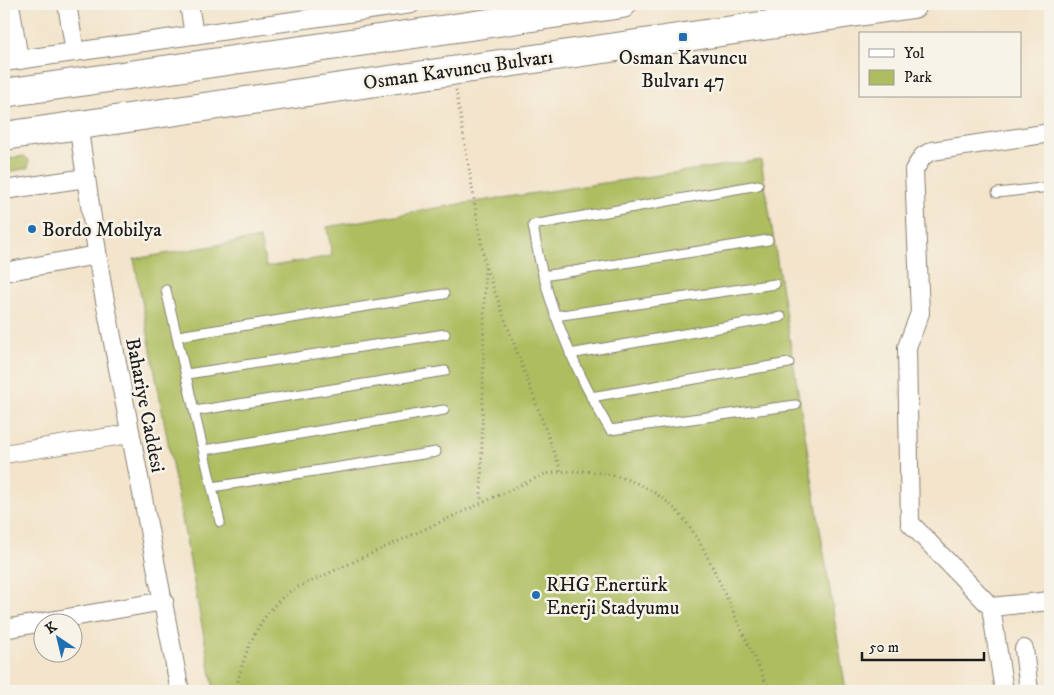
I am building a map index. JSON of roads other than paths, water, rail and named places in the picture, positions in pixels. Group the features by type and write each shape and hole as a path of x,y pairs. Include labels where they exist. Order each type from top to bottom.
{"highway":[{"name":"Osman Kavuncu Bulvarı","path":"4,93 622,4"},
{"name":"Osman Kavuncu Bulvarı","path":"4,136 912,4"}],"street":[{"path":"67,4 75,52"},
{"path":"189,4 194,35"},
{"path":"8,9 11,61 194,35 324,10 411,4"},
{"name":"Bahariye Caddesi","path":"78,124 97,255 129,434 164,601 180,691"},
{"path":"1004,691 991,607 910,523 908,347 920,313 914,170 923,156 932,151 1050,133"},
{"path":"4,190 86,178"},
{"path":"4,272 97,255"},
{"path":"4,454 129,434"},
{"path":"4,629 164,601"},
{"path":"991,607 1050,601"},
{"path":"1024,648 1030,691"}],"lane":[{"path":"758,186 533,225 543,276 555,316 570,354 610,430 796,405"},
{"path":"997,193 1050,187"},
{"path":"543,276 768,240"},
{"path":"555,316 775,284"},
{"path":"166,290 220,522"},
{"path":"178,336 444,294"},
{"path":"570,354 781,317"},
{"path":"187,374 445,334"},
{"path":"591,397 789,363"},
{"path":"195,412 444,371"},
{"path":"204,450 444,410"},
{"path":"212,487 436,452"}],"place":[{"name":"Osman Kavuncu Bulvarı 47","path":"683,37"},
{"name":"Bordo Mobilya","path":"32,229"},
{"name":"RHG Enertürk Enerji Stadyumu","path":"536,595"}]}
